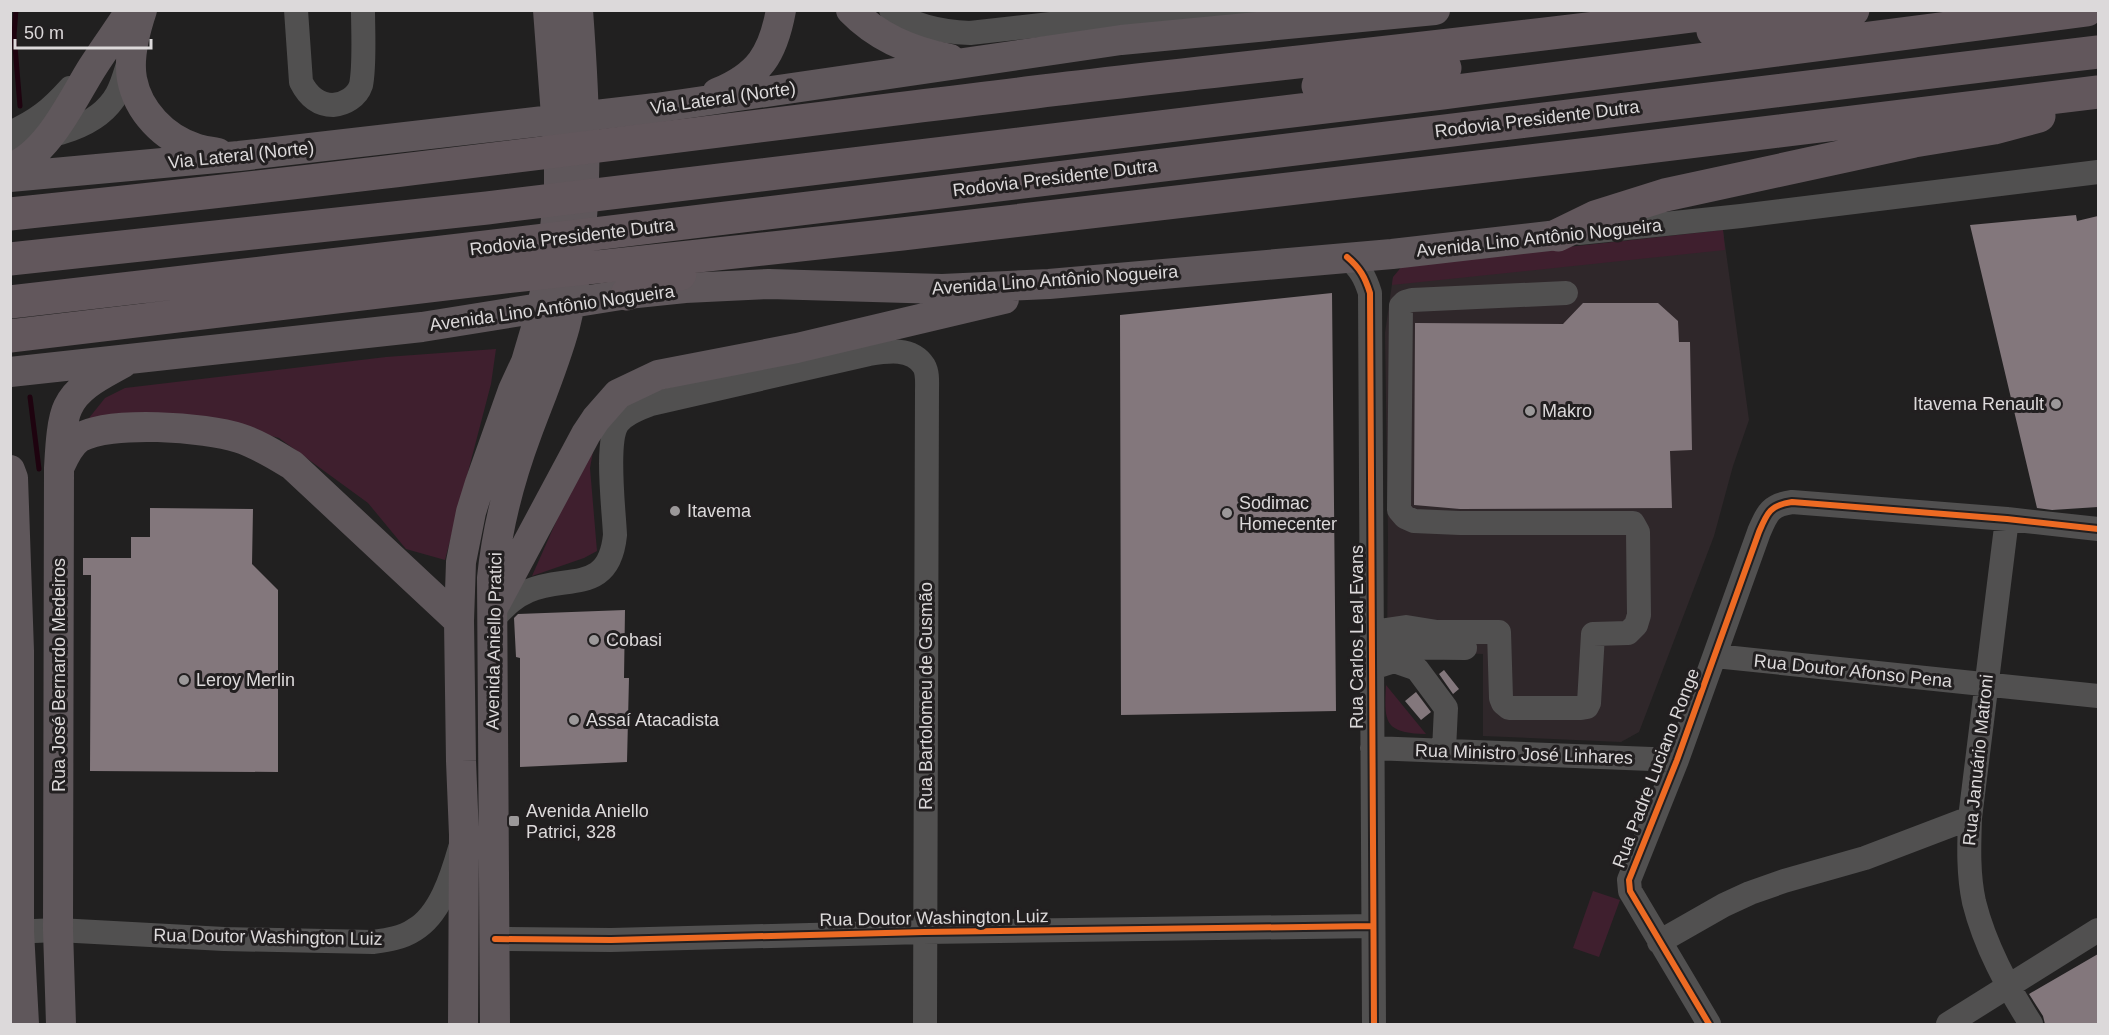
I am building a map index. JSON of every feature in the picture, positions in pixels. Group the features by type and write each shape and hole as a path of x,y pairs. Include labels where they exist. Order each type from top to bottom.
{"highway":[{"path":"10,214 237,191 1036,92 1459,45 1739,10"},
{"path":"997,147 1076,117 1838,15 1853,10"},
{"name":"Rodovia Presidente Dutra","path":"10,259 487,208 1431,95 2087,10"},
{"name":"Rodovia Presidente Dutra","path":"10,302 502,246 2098,52"},
{"path":"1558,235 1595,216 1665,195 1914,141 1994,128 2069,107 2098,94"},
{"name":"Rodovia Presidente Dutra","path":"10,336 516,275 902,234 2098,94"},
{"path":"10,234 487,208"},
{"path":"627,294 651,277 859,252 902,234"}],"main road":[{"path":"10,168 30,158 48,137 131,10"},
{"path":"142,10 132,52 132,79 144,110 164,132 194,148 238,156"},
{"path":"548,10 570,92"},
{"path":"570,92 579,10"},
{"path":"656,108 706,97 738,83 758,68 776,34 781,10"},
{"path":"851,10 861,21 898,44 918,51 968,61"},
{"name":"Via Lateral (Norte)","path":"10,177 238,156 656,108 1121,40 1435,10"},
{"name":"Avenida Aniello Pratici","path":"495,1024 492,578 496,538 539,364 539,318 553,255 570,92"},
{"name":"Avenida Lino Antônio Nogueira","path":"10,372 422,327 627,294 685,288 769,284 942,289 1049,284 1392,254 1558,235"},
{"path":"491,616 586,434 596,418 618,393 658,375 797,348 1000,300 1049,284"},
{"name":"Rua José Bernardo Medeiros","path":"61,1024 58,930 59,468 62,436 67,407 90,382 130,358"},
{"name":"Avenida Aniello Pratici","path":"463,1024 464,835 459,621 461,562 471,512 513,390 539,364"},
{"path":"59,468 67,450 78,438 111,428 132,426 238,437 267,449 292,465 459,621"},
{"path":"10,470 13,478 14,583 20,651 15,931 24,1024"},
{"path":"20,651 59,648"}],"street":[{"path":"296,10 301,82 306,93 329,105 342,104 353,97 361,86 363,10"},
{"path":"891,10 930,27 947,21 970,33 1022,28 1112,13 1260,16 1415,10"},
{"path":"1022,28 1038,10"},
{"path":"1260,16 1288,10"},
{"path":"10,143 48,137 82,125 109,106 118,92 132,52"},
{"path":"10,133 49,111 102,53"},
{"name":"Avenida Lino Antônio Nogueira","path":"1558,235 1752,215 2098,172"},
{"name":"Rua Carlos Leal Evans","path":"1374,1024 1370,293 1376,273 1392,254"},
{"name":"Rua Carlos Leal Evans","path":"1347,257 1359,267 1370,293"},
{"path":"1499,640 1501,698 1505,706 1509,708 1584,708 1589,703 1593,634 1628,633 1636,625 1638,532 1633,523 1460,523 1414,521 1405,517 1400,510 1400,309 1403,304 1412,300 1566,293"},
{"name":"Rua Bartolomeu de Gusmão","path":"491,616 519,595 550,584 577,582 600,573 608,561 615,535 612,436 620,420 628,414 662,401 878,353 895,351 906,353 925,367 927,402 925,1024"},
{"name":"Rua Padre Luciano Ronge","path":"1709,1024 1630,891 1629,880 1677,760 1759,532 1769,511 1780,504 1792,502 2007,519"},
{"path":"2007,519 2098,530"},
{"name":"Rua Januário Matroni","path":"2007,519 1970,818 1969,858 1974,902 1990,948 2007,987 2031,1024"},
{"path":"1371,606 1406,627 1499,640"},
{"path":"1372,649 1406,627"},
{"path":"1372,649 1499,640"},
{"path":"1372,649 1394,661 1417,669 1446,708 1444,750"},
{"name":"Rua Doutor Afonso Pena","path":"1715,656 2098,696"},
{"name":"Rua Ministro José Linhares","path":"1372,748 1677,760"},
{"path":"1659,942 1750,892 1865,858 1970,818"},
{"name":"Rua Doutor Washington Luiz","path":"15,931 58,930 224,939 373,942 389,939 417,929 428,919 441,899 464,835"},
{"name":"Rua Doutor Washington Luiz","path":"495,939 611,940 924,932 1373,926"},
{"path":"1948,1024 2098,930"}],"shaded area":[{"path":"1723,230 1749,420 1733,466 1714,536 1639,732 1621,742 1483,736 1483,654 1387,650 1385,333 1393,277"},
{"path":"1723,230 1725,250 1392,285 1393,277 1403,265"},
{"path":"496,349 491,384 445,560 406,549 368,503 279,438 235,426 85,423 105,398 125,388 386,357"},
{"path":"594,446 590,468 597,551 584,558 532,576 586,454"},
{"path":"1386,685 1426,734 1394,728 1387,716"},
{"path":"1593,891 1620,900 1599,957 1573,948"}],"building":[{"name":"Itavema Renault","path":"2076,215 2077,221 2098,216 2098,507 2052,510 2037,508 1970,225"},
{"name":"Sodimac Homecenter","path":"1332,293 1336,711 1121,715 1120,315"},
{"path":"1583,303 1658,303 1678,321 1679,342 1690,342 1692,450 1670,451 1672,508 1460,509 1414,505 1415,323 1563,324"},
{"name":"Leroy Merlin","path":"150,508 253,509 252,564 278,590 278,772 90,771 91,575 83,575 83,558 131,558 131,537 150,537"},
{"path":"625,610 624,678 629,678 627,762 520,767 520,658 516,657 514,618 518,614"},
{"path":"1444,670 1459,689 1453,694 1439,674"},
{"path":"1416,692 1431,712 1421,720 1405,701"},
{"path":"2098,954 2098,1024 2045,1024 2043,1016 2029,994"}],"waterway":[{"path":"16,10 14,35 20,106"},
{"path":"30,397 39,469"}],"cycle path":[{"path":"1347,257 1362,273 1370,293 1374,1024"},
{"path":"1709,1024 1630,891 1629,880 1677,760 1759,532 1770,511 1779,505 1792,502 2007,519 2098,529"},
{"path":"495,939 611,940 924,932 1373,926"}],"place":[{"name":"Itavema Renault","path":"2056,404"},
{"name":"Makro","path":"1530,411"},
{"name":"Itavema","path":"675,511"},
{"name":"Sodimac Homecenter","path":"1227,513"},
{"name":"Cobasi","path":"594,640"},
{"name":"Leroy Merlin","path":"184,680"},
{"name":"Assaí Atacadista","path":"574,720"},
{"name":"Avenida Aniello Patrici, 328","path":"514,821"}]}
